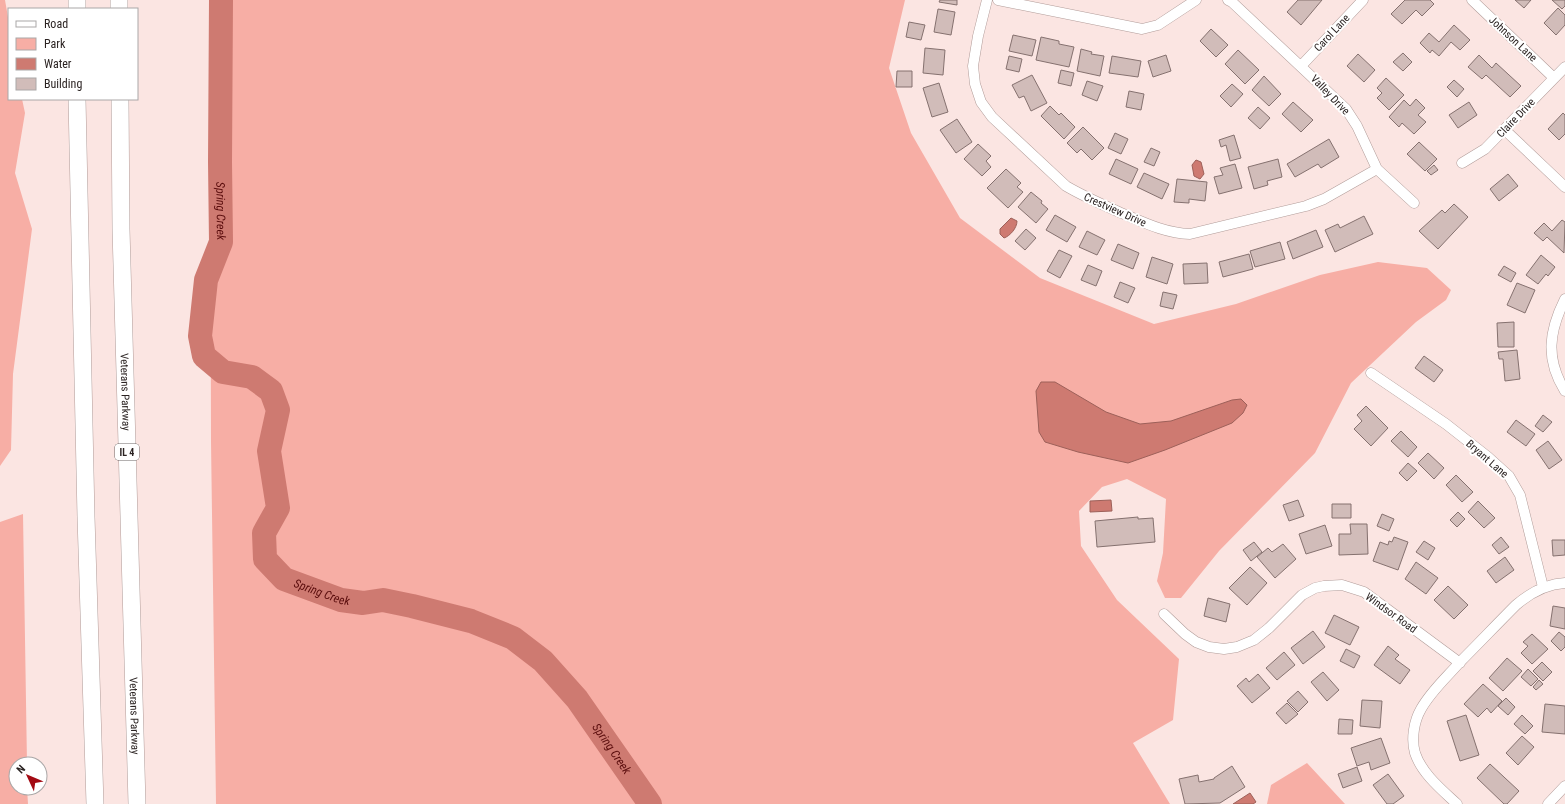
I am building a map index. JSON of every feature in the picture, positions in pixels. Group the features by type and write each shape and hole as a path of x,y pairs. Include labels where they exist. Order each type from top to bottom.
{"highway":[{"path":"77,100 94,804"},
{"name":"Veterans Parkway","path":"120,100 121,229 137,804"}],"street":[{"name":"Crestview Drive","path":"987,0 978,36 973,66 975,84 982,102 992,117 1066,186 1080,194 1160,230 1176,234 1190,234 1306,206 1324,199 1376,169"},
{"path":"998,0 1142,29 1158,25 1196,0"},
{"name":"Valley Drive","path":"1228,0 1232,2 1346,109 1357,126 1376,169 1414,203"},
{"name":"Carol Lane","path":"1301,66 1363,0"},
{"name":"Johnson Lane","path":"1472,0 1554,78"},
{"name":"Claire Drive","path":"1462,163 1486,149 1565,67"},
{"path":"1505,130 1565,186"},
{"path":"1565,299 1555,323 1552,345 1555,372 1565,391"},
{"name":"Bryant Lane","path":"1371,373 1446,424 1488,457 1509,476 1520,495 1543,587"},
{"path":"1458,804 1438,786 1425,771 1415,754 1412,740 1421,709 1438,686 1516,605 1528,595 1543,587 1565,583"},
{"name":"Windsor Road","path":"1164,614 1185,634 1196,642 1209,647 1224,649 1254,640 1269,628 1302,596 1315,588 1342,585 1364,592 1460,663"},
{"path":"1548,804 1565,786"}],"green space":[{"path":"0,0 5,0 8,17 8,100 22,100 25,113 15,173 32,229 13,374 11,450 0,466"},
{"path":"210,0 905,0 889,68 911,133 960,218 1040,278 1154,324 1236,304 1320,275 1378,262 1427,268 1451,290 1446,300 1416,322 1351,383 1315,453 1219,551 1181,598 1165,598 1157,581 1163,553 1166,499 1127,479 1102,487 1079,511 1081,546 1117,600 1179,659 1173,720 1133,743 1170,804 216,804 211,441"},
{"path":"23,514 27,756 8,756 8,796 28,796 28,804 0,804 0,522"},
{"path":"1307,763 1345,804 1267,804 1271,785"}],"water":[{"path":"1196,160 1201,162 1204,174 1200,179 1194,176 1192,165"},
{"path":"1011,218 1017,221 1016,226 1011,234 1004,238 1000,234 1000,229"},
{"path":"1041,382 1055,382 1106,412 1140,424 1171,421 1232,400 1241,399 1247,405 1243,413 1232,423 1128,463 1078,452 1045,442 1039,432 1036,391"},
{"path":"1111,500 1112,511 1090,512 1090,501"},
{"path":"1250,793 1256,802 1253,804 1233,804"}],"building":[{"path":"940,0 957,0 957,5 939,2"},
{"path":"1298,0 1322,0 1301,25 1287,12"},
{"path":"1405,0 1430,0 1434,4 1422,16 1416,10 1402,24 1391,14"},
{"path":"1515,0 1531,0 1524,8"},
{"path":"1552,0 1565,0 1565,6 1562,9"},
{"path":"1558,8 1565,15 1565,25 1556,35 1544,23"},
{"path":"938,9 955,12 951,35 934,32"},
{"path":"909,22 925,25 921,40 906,37"},
{"path":"1454,25 1470,40 1460,50 1451,42 1439,56 1432,50 1430,53 1420,43 1429,33 1439,42"},
{"path":"1211,29 1228,45 1216,57 1200,41"},
{"path":"1013,35 1036,40 1032,56 1009,51"},
{"path":"1041,37 1059,41 1059,44 1074,47 1069,67 1036,60"},
{"path":"925,48 945,50 943,75 923,73"},
{"path":"1081,49 1092,52 1091,54 1104,56 1100,76 1077,71"},
{"path":"1238,50 1259,70 1245,84 1225,64"},
{"path":"1403,53 1412,62 1403,71 1393,62"},
{"path":"1358,54 1375,70 1364,82 1347,66"},
{"path":"1166,55 1171,71 1153,77 1148,61"},
{"path":"1479,55 1492,68 1496,63 1521,86 1510,97 1486,75 1482,79 1468,67"},
{"path":"1009,56 1022,59 1019,72 1006,69"},
{"path":"1112,56 1141,61 1138,77 1109,73"},
{"path":"1061,70 1074,73 1071,86 1058,83"},
{"path":"897,71 912,71 912,87 896,87"},
{"path":"1032,75 1047,103 1031,111 1024,96 1019,98 1012,85"},
{"path":"1264,76 1281,94 1269,106 1252,90"},
{"path":"1386,78 1404,95 1389,110 1377,98 1382,93 1377,88"},
{"path":"1454,80 1464,89 1457,97 1447,87"},
{"path":"1087,81 1103,86 1097,101 1082,95"},
{"path":"939,83 948,112 932,117 923,88"},
{"path":"1232,84 1243,94 1231,107 1220,96"},
{"path":"1129,91 1144,94 1141,110 1126,107"},
{"path":"1416,99 1425,108 1418,115 1426,122 1414,134 1402,123 1399,127 1389,117 1404,100 1410,106"},
{"path":"1293,102 1313,120 1301,132 1282,114"},
{"path":"1469,102 1477,115 1458,128 1449,115"},
{"path":"1050,106 1059,115 1061,113 1075,127 1064,139 1041,116"},
{"path":"1258,107 1270,118 1260,129 1248,118"},
{"path":"1563,113 1565,115 1565,134 1559,140 1548,129"},
{"path":"957,119 972,142 956,153 940,130"},
{"path":"1083,127 1104,148 1092,160 1081,149 1077,153 1067,143"},
{"path":"1115,133 1128,139 1121,154 1108,148"},
{"path":"1234,135 1241,158 1230,161 1226,145 1221,147 1219,140"},
{"path":"1329,139 1339,157 1321,168 1318,164 1295,177 1287,164"},
{"path":"1419,142 1437,159 1425,171 1407,154"},
{"path":"978,144 991,156 986,161 991,167 982,176 964,159"},
{"path":"1151,148 1160,152 1154,166 1144,162"},
{"path":"1116,159 1138,169 1131,184 1109,174"},
{"path":"1278,159 1282,177 1267,181 1268,185 1254,189 1248,167"},
{"path":"1235,164 1242,188 1219,194 1214,177 1223,175 1220,168"},
{"path":"1434,165 1438,170 1431,175 1427,171"},
{"path":"1006,169 1021,183 1017,187 1023,192 1008,208 987,188"},
{"path":"1144,173 1169,184 1162,199 1137,187"},
{"path":"1508,174 1518,186 1499,201 1490,189"},
{"path":"1177,179 1207,182 1205,201 1189,199 1189,203 1174,202"},
{"path":"1031,192 1042,201 1041,203 1048,209 1036,223 1018,207"},
{"path":"1454,204 1468,217 1438,249 1419,231 1442,210 1445,213"},
{"path":"1055,215 1076,227 1067,242 1046,230"},
{"path":"1364,216 1373,234 1335,252 1325,230 1338,224 1340,228"},
{"path":"1562,220 1565,222 1564,253 1547,237 1543,241 1534,233 1544,223 1552,231"},
{"path":"1026,229 1036,238 1025,250 1015,241"},
{"path":"1316,230 1323,247 1293,259 1287,242"},
{"path":"1087,231 1105,240 1097,255 1079,247"},
{"path":"1280,242 1285,259 1255,267 1250,251"},
{"path":"1118,244 1139,253 1133,269 1111,260"},
{"path":"1059,250 1072,256 1060,278 1047,271"},
{"path":"1249,254 1253,269 1223,277 1219,262"},
{"path":"1541,255 1555,267 1548,276 1546,274 1538,284 1526,275"},
{"path":"1152,257 1173,264 1167,284 1146,277"},
{"path":"1207,263 1208,283 1184,284 1183,264"},
{"path":"1088,265 1102,271 1096,286 1081,280"},
{"path":"1504,266 1516,273 1511,282 1498,275"},
{"path":"1120,282 1135,288 1128,303 1114,297"},
{"path":"1517,283 1535,290 1525,313 1507,305"},
{"path":"1163,292 1177,295 1173,309 1160,306"},
{"path":"1514,322 1514,347 1498,347 1497,323"},
{"path":"1517,350 1520,379 1505,381 1503,359 1499,359 1498,352"},
{"path":"1424,356 1443,370 1434,382 1415,368"},
{"path":"1366,406 1388,428 1371,446 1354,429 1362,421 1357,415"},
{"path":"1543,415 1552,422 1543,432 1535,426"},
{"path":"1516,420 1535,434 1526,446 1507,432"},
{"path":"1401,431 1417,447 1408,457 1391,441"},
{"path":"1548,441 1562,460 1549,469 1536,450"},
{"path":"1428,453 1444,468 1434,479 1418,463"},
{"path":"1408,463 1417,471 1407,481 1399,473"},
{"path":"1456,475 1473,492 1462,502 1446,485"},
{"path":"1298,500 1304,516 1289,521 1283,505"},
{"path":"1478,501 1495,518 1484,528 1468,512"},
{"path":"1332,504 1351,504 1351,518 1332,518"},
{"path":"1458,512 1465,519 1457,527 1450,520"},
{"path":"1382,514 1394,519 1389,531 1377,526"},
{"path":"1138,517 1138,519 1153,518 1155,542 1097,547 1095,521"},
{"path":"1350,524 1367,524 1368,554 1339,555 1339,534 1351,534"},
{"path":"1325,525 1332,546 1306,554 1299,534"},
{"path":"1394,537 1408,542 1398,570 1373,561 1380,542 1388,545 1389,541 1392,542"},
{"path":"1501,537 1509,547 1499,554 1492,545"},
{"path":"1552,540 1565,540 1565,555 1553,556"},
{"path":"1424,541 1435,548 1428,560 1416,552"},
{"path":"1254,542 1262,552 1251,561 1243,550"},
{"path":"1283,544 1296,559 1275,578 1257,557 1268,548 1272,552"},
{"path":"1505,557 1514,570 1496,583 1487,571"},
{"path":"1416,562 1438,578 1426,594 1405,579"},
{"path":"1250,567 1267,583 1247,605 1229,588"},
{"path":"1448,586 1468,605 1454,619 1434,600"},
{"path":"1208,598 1230,604 1226,622 1204,616"},
{"path":"1553,606 1565,608 1565,629 1550,626"},
{"path":"1334,615 1359,627 1350,645 1325,633"},
{"path":"1313,631 1325,647 1303,664 1291,648"},
{"path":"1559,632 1565,637 1565,647 1561,651 1551,641"},
{"path":"1532,634 1548,649 1532,664 1521,653 1528,646 1523,642"},
{"path":"1388,646 1399,655 1395,659 1410,670 1400,684 1374,665"},
{"path":"1346,649 1360,656 1354,668 1340,661"},
{"path":"1284,652 1295,665 1277,680 1266,668"},
{"path":"1507,658 1522,671 1503,691 1489,678"},
{"path":"1542,662 1552,672 1543,681 1533,671"},
{"path":"1528,669 1538,679 1531,686 1521,677"},
{"path":"1323,672 1339,690 1327,701 1311,682"},
{"path":"1258,674 1270,688 1252,703 1237,686 1246,678 1249,682"},
{"path":"1539,680 1543,684 1536,690 1533,687"},
{"path":"1483,684 1502,701 1491,713 1487,708 1478,717 1464,704"},
{"path":"1298,691 1308,702 1298,712 1287,701"},
{"path":"1506,698 1515,707 1508,715 1498,706"},
{"path":"1362,700 1382,701 1380,728 1360,726"},
{"path":"1287,703 1298,714 1286,724 1276,713"},
{"path":"1545,704 1565,706 1565,734 1542,732"},
{"path":"1466,715 1479,755 1460,761 1447,721"},
{"path":"1522,715 1533,726 1525,734 1514,724"},
{"path":"1339,719 1353,720 1352,734 1338,734"},
{"path":"1522,736 1534,747 1518,765 1506,753"},
{"path":"1381,738 1390,763 1371,770 1369,762 1357,766 1351,748"},
{"path":"1490,764 1519,791 1507,804 1504,804 1477,778"},
{"path":"1232,766 1245,787 1220,803 1185,804 1179,779 1198,775 1199,782 1214,779"},
{"path":"1357,767 1362,781 1343,788 1338,774"},
{"path":"1388,774 1404,796 1393,804 1387,804 1373,785"}],"waterway":[{"name":"Spring Creek","path":"221,0 221,242 206,280 200,336 204,356 223,372 252,377 271,391 278,410 269,451 278,508 264,533 265,559 284,579 341,600 363,603 383,600 412,606 471,621 513,638 543,661 577,699 650,804"}]}
